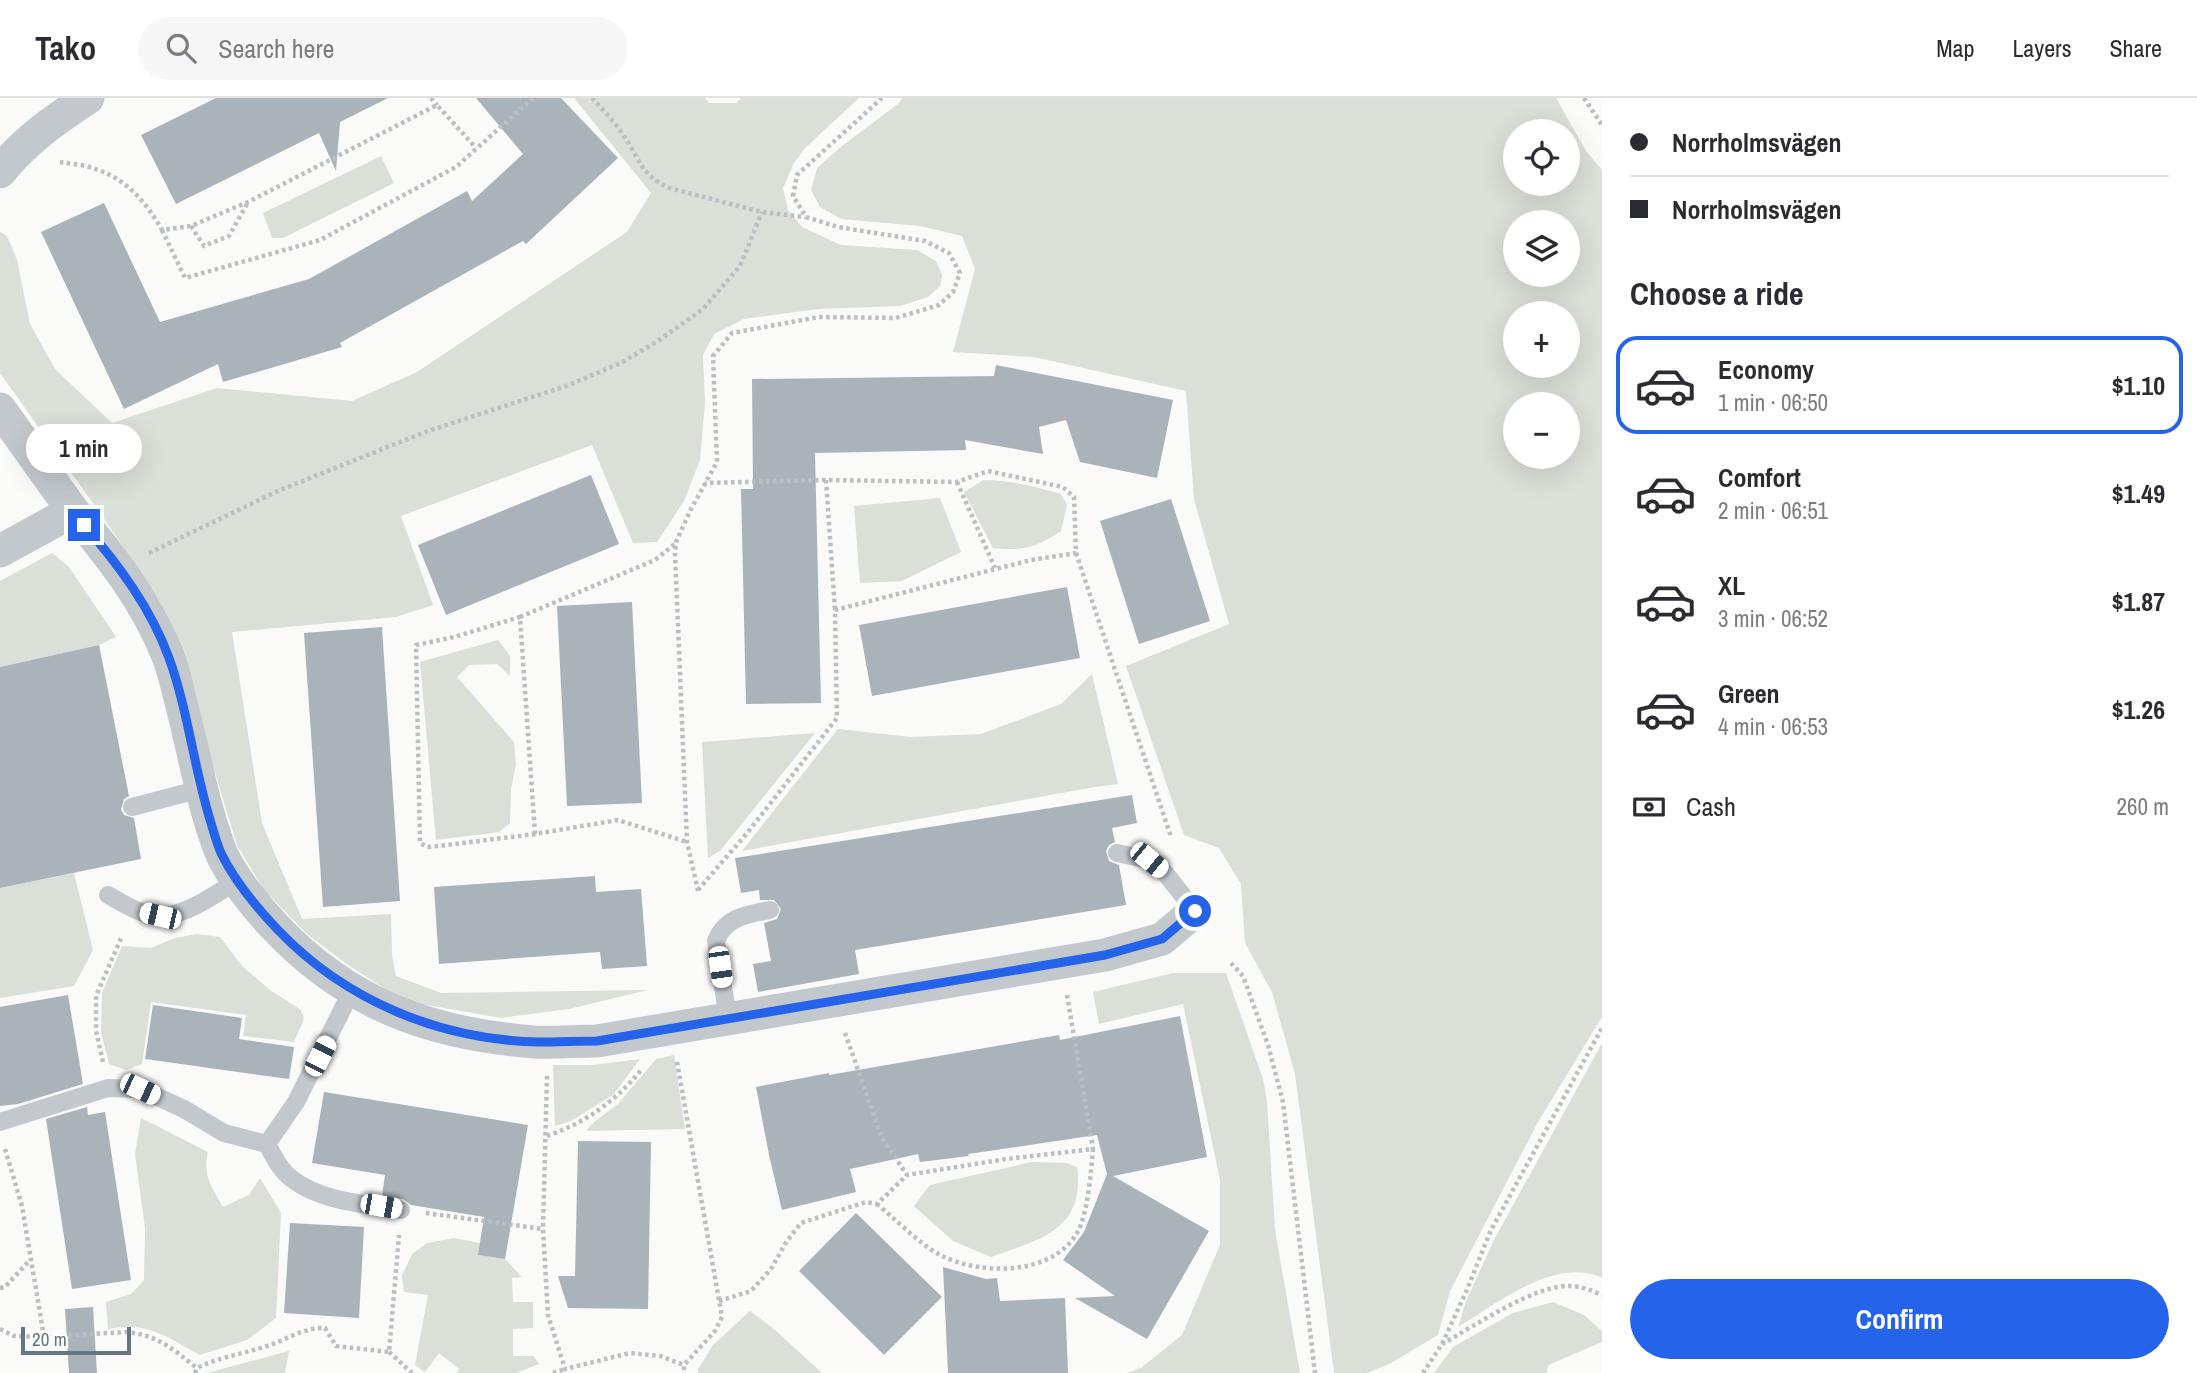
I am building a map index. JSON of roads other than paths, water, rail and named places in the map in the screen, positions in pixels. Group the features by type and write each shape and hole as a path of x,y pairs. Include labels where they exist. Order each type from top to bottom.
{"street":[{"path":"0,172 42,129 88,98"},
{"path":"0,409 73,512 122,572 148,612 169,658 201,789 221,853 254,905 295,948 327,974 372,1002 425,1023 475,1035 537,1042 597,1041 1105,955 1162,939 1195,911"},
{"path":"0,551 73,512"}],"lane":[{"path":"132,807 201,789"},
{"path":"1117,853 1149,860 1165,873 1195,911"},
{"path":"108,895 132,908 160,916 181,911 206,900 238,880"},
{"path":"728,1019 716,941 720,932 741,915 770,910"},
{"path":"267,1144 296,1102 352,989"},
{"path":"1,1131 108,1088 140,1089 184,1109 224,1133 267,1144 290,1178 307,1188 340,1199 401,1210"}]}
